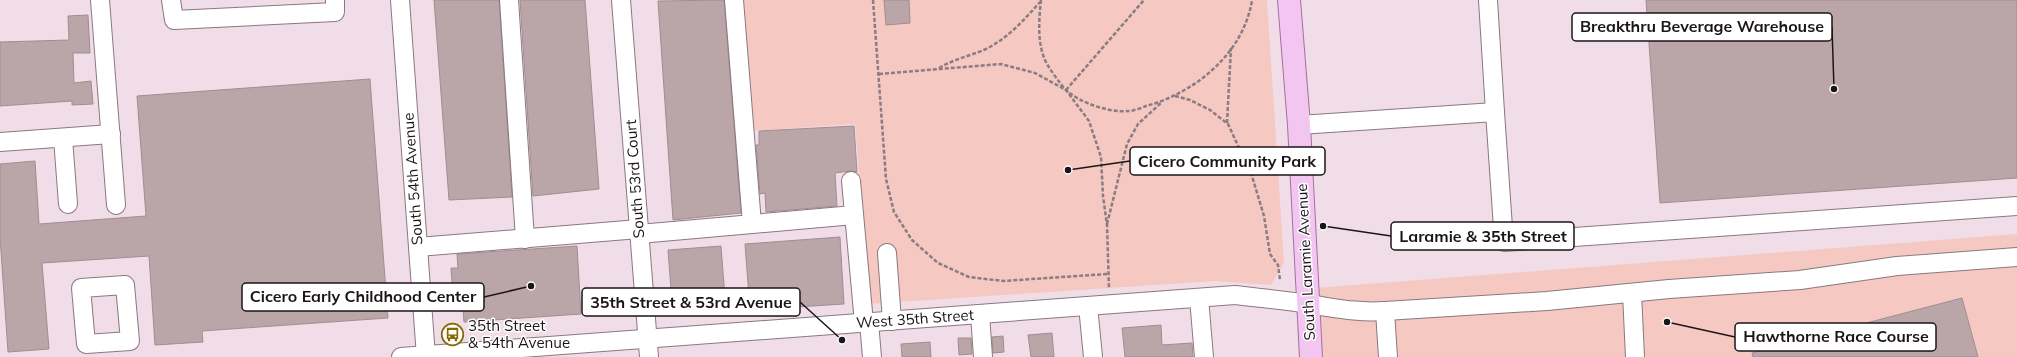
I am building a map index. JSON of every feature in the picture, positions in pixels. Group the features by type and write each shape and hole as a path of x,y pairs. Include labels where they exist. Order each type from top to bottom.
{"main road":[{"name":"South Laramie Avenue","path":"1289,0 1299,125 1311,357"}],"street":[{"path":"100,0 116,205"},
{"path":"171,0 174,20 335,12 335,0"},
{"name":"South 54th Avenue","path":"400,0 426,356"},
{"path":"509,0 525,238"},
{"name":"South 53rd Court","path":"621,0 648,357"},
{"path":"734,0 752,224"},
{"path":"1488,0 1504,242 2017,206"},
{"path":"1299,125 1495,112"},
{"path":"0,142 110,134"},
{"path":"63,138 68,204"},
{"path":"851,181 872,357"},
{"path":"418,247 525,238 752,224 854,215"},
{"path":"887,253 892,320"},
{"name":"West 35th Street","path":"401,357 1235,295 1309,304 1361,313 1547,301 1800,280 1904,265 2017,257"},
{"path":"1632,293 1635,357"},
{"path":"1199,298 1204,357"},
{"path":"1088,306 1092,357"},
{"path":"1385,311 1388,357"},
{"path":"980,314 983,357"}],"path":[{"path":"874,0 886,179 894,212 912,240 938,263 969,277 1003,281 1107,274"},
{"path":"1066,90 1144,0"},
{"path":"878,74 1000,64 1035,72 1096,107 1128,111 1162,102 1175,96 1191,87 1219,65 1240,36 1252,0"},
{"path":"937,69 954,60 986,49 1014,30 1041,1"},
{"path":"1041,1 1038,26 1045,60 1089,121 1101,157 1103,196 1107,225 1107,274 1109,289"},
{"path":"1227,123 1231,48"},
{"path":"1175,96 1190,100 1210,110 1227,123 1252,176 1264,216 1270,254 1278,265 1280,280"},
{"path":"1107,225 1127,144 1138,124 1162,102"}],"shaded area":[{"path":"740,0 1267,0 1284,263 1271,285 1215,281 869,304 855,124 749,131"},
{"path":"2017,234 2017,357 1320,357 1315,288"}],"building":[{"path":"434,0 499,0 512,197 449,200"},
{"path":"520,0 585,0 599,189 533,196"},
{"path":"724,0 741,213 673,220 658,1"},
{"path":"884,0 909,0 910,23 886,25"},
{"path":"1646,0 2017,0 2017,178 1660,203"},
{"path":"88,15 90,53 73,53 74,83 91,81 93,104 72,105 72,101 0,106 0,42 69,40 68,16"},
{"path":"370,79 388,318 202,331 203,342 155,345 149,256 42,263 49,349 8,352 0,237 0,164 35,161 39,224 146,216 137,96"},
{"path":"854,126 857,172 850,171 835,173 837,206 766,212 765,193 760,194 756,145 759,145 759,131"},
{"path":"840,237 844,304 750,310 745,244"},
{"path":"577,246 581,314 464,322 463,309 454,310 451,268 458,268 457,254"},
{"path":"721,246 726,311 673,315 668,250"},
{"path":"1962,298 1978,357 1753,357 1752,353"},
{"path":"1161,325 1162,345 1192,343 1193,357 1125,357 1122,328"},
{"path":"1052,333 1054,357 1031,357 1028,335"},
{"path":"1003,336 1004,352 993,353 992,337"},
{"path":"958,338 971,338 972,354 959,355"},
{"path":"930,342 931,357 902,357 901,344"}],"place":[{"name":"Breakthru Beverage Warehouse","path":"1834,89"},
{"name":"Cicero Community Park","path":"1068,170"},
{"name":"Laramie & 35th Street","path":"1323,226"},
{"name":"Cicero Early Childhood Center","path":"531,286"},
{"name":"Hawthorne Race Course","path":"1667,322"},
{"name":"35th Street & 54th Avenue","path":"453,335"},
{"name":"35th Street & 53rd Avenue","path":"842,340"}]}
